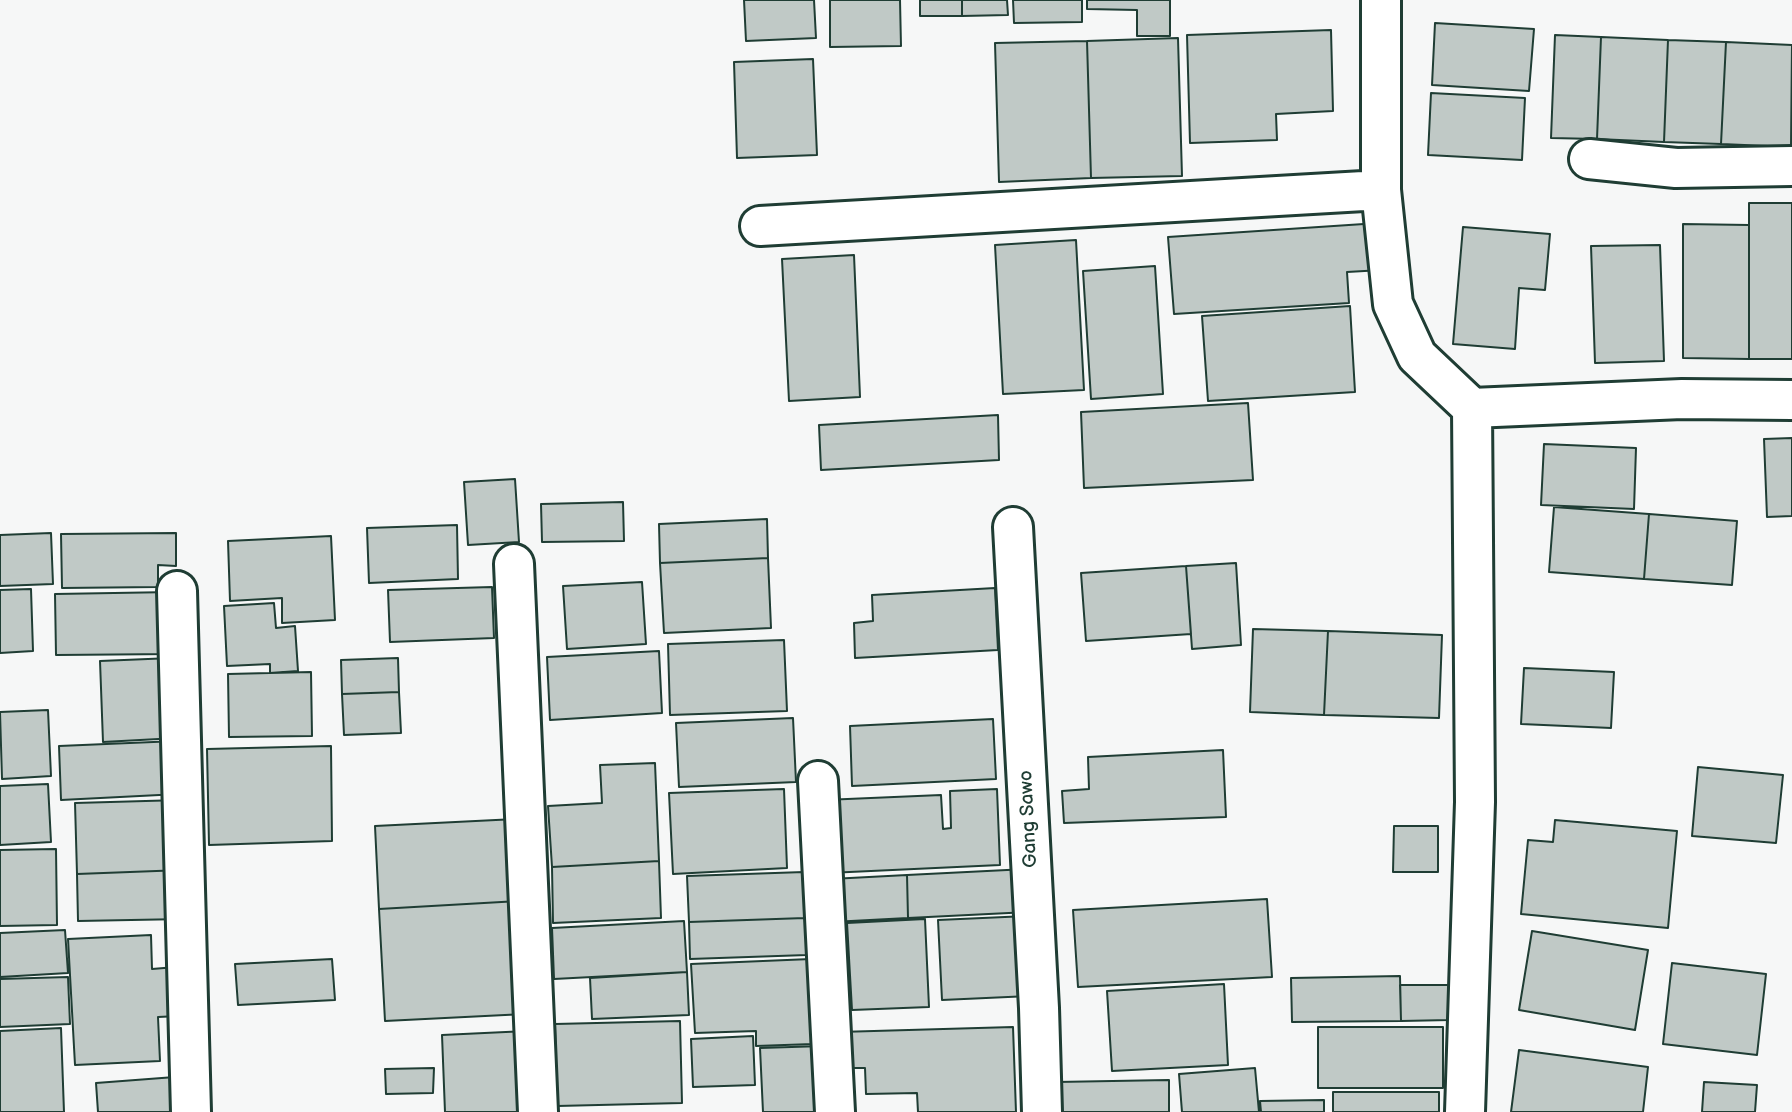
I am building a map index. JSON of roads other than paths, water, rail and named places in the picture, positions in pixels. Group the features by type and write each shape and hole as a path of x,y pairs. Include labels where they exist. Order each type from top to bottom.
{"street":[{"path":"1381,0 1381,190 1393,304 1418,356 1472,408 1475,802 1465,1112"},
{"path":"1589,159 1676,167 1792,166"},
{"path":"760,226 1381,190"},
{"path":"1472,408 1682,399 1792,400"},
{"name":"Gang Sawo","path":"1013,527 1039,1008 1042,1112"},
{"path":"514,564 538,1112"},
{"path":"177,591 191,1112"},
{"path":"818,781 835,1112"}]}
